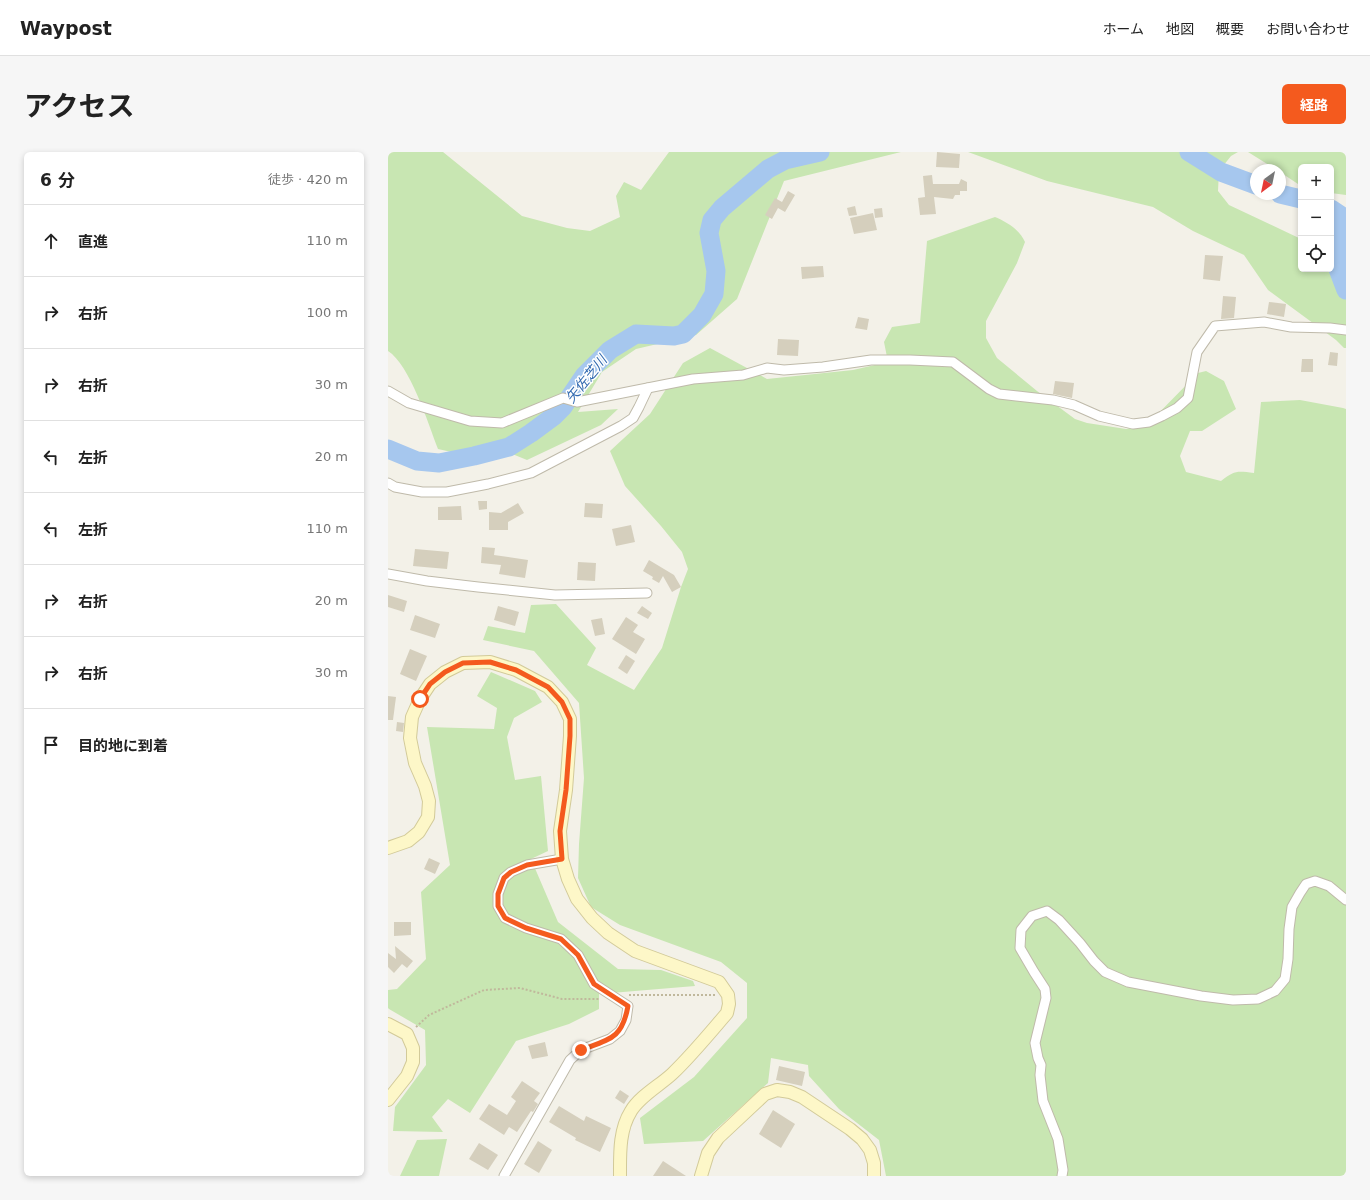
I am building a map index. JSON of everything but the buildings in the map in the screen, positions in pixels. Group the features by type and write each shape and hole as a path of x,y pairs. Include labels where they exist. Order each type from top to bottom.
{"street":[{"path":"388,391 409,403 470,421 502,423 563,398 577,402 693,379 743,375 767,368 784,370 823,367 871,360 910,360 953,362 989,389 999,394 1053,400 1074,405 1099,416 1133,424 1149,422 1162,416 1177,408 1188,398 1197,352 1216,326 1264,322 1291,327 1346,330"},
{"path":"388,483 396,487 422,492 447,492 488,484 531,472 622,426 633,418 648,388"},
{"path":"388,574 478,588 555,595 647,593"},
{"path":"388,848 408,841 419,832 428,817 429,801 425,786 415,763 410,738 412,717 420,699 430,684 445,672 463,663 490,662 516,670 548,687 562,702 570,719 566,790 560,831 562,859 568,879 577,899 592,918 608,933 635,951 719,982 728,995 729,1004 727,1013 672,1075 642,1099 631,1110 623,1131 620,1151 620,1176"},
{"path":"504,1176 570,1060 581,1050 610,1039 620,1031 626,1020 628,1006 594,984 578,955 561,939 526,928 505,918 498,906 498,894 504,878 511,872 527,865 562,859"},
{"path":"1062,1176 1063,1170 1058,1140 1043,1101 1040,1065 1035,1042 1046,998 1045,989 1020,948 1021,930 1032,916 1047,911 1059,920 1105,972 1128,982 1156,986 1201,996 1233,1000 1258,999 1275,991 1285,979 1292,907 1306,884 1315,881 1329,886 1346,900"},
{"path":"388,1024 407,1034 413,1048 413,1062 407,1076 388,1100"},
{"path":"701,1176 708,1153 718,1138 765,1094 777,1090 790,1092 802,1097 850,1129 862,1139 870,1150 874,1163 874,1176"}],"path":[{"path":"407,1034 429,1015 484,990 520,988 562,999 602,1000 613,996 728,995"}],"green space":[{"path":"388,152 443,152 522,216 567,228 590,231 620,217 616,196 624,182 641,190 669,152 901,152 784,181 737,299 696,335 636,349 602,372 578,412 618,409 601,425 527,460 495,447 456,453 438,449 424,410 411,381 396,358 388,351"},
{"path":"968,152 1238,152 1231,156 1219,171 1218,191 1229,205 1298,238 1298,272 1334,272 1334,255 1340,258 1346,254 1346,348 1268,290 1244,255 1193,231 1153,207 1047,181"},
{"path":"1248,152 1346,152 1346,195 1334,193 1334,164 1298,164 1298,184 1286,176 1286,164 1267,164"},
{"path":"995,217 1013,227 1025,242 1017,263 986,321 986,338 997,358 1037,391 1075,419 1087,423 1126,429 1148,424 1198,373 1206,371 1224,381 1236,409 1202,431 1190,431 1180,456 1186,472 1221,481 1236,472 1254,473 1261,402 1300,400 1346,409 1346,1176 886,1176 879,1140 839,1109 809,1076 808,1065 771,1058 768,1083 703,1141 644,1144 640,1118 694,1077 747,1018 747,983 721,962 620,925 591,907 578,878 584,778 579,703 534,651 483,640 488,626 525,633 531,605 556,604 596,648 587,665 634,690 662,648 688,569 682,552 625,486 610,451 650,414 683,363 710,348 767,379 853,370 888,362 884,342 892,327 920,323 927,241"},
{"path":"491,672 535,691 542,702 514,718 507,737 515,780 541,776 548,851 531,859 558,922 618,969 661,970 693,981 695,986 599,994 599,1009 569,1024 516,1041 470,1113 448,1099 432,1117 443,1132 393,1131 395,1107 426,1065 425,1030 388,1008 388,990 397,989 426,959 421,892 450,865 427,727 494,729 497,708 477,696"},
{"path":"447,1139 439,1176 400,1176 417,1140"}],"waterway":[{"name":"矢佐芝川","path":"388,449 417,461 439,463 509,447 554,416 563,407 584,376 610,350 636,334 674,336 683,334 702,315 714,294 716,271 709,233 712,220 722,208 768,169 785,160 820,152"},
{"name":"矢佐芝川","path":"1189,152 1221,172 1250,183"},
{"name":"矢佐芝川","path":"1286,195 1298,198"},
{"name":"矢佐芝川","path":"1334,211 1340,215 1338,269 1346,290"}],"route":[{"path":"420,699 430,684 445,672 463,663 490,662 516,670 548,687 562,702 570,719 566,790 560,831 562,859 527,865 511,872 504,878 498,894 498,906 505,918 526,928 561,939 578,955 594,984 628,1006 626,1020 620,1031 610,1039 581,1050"}]}
